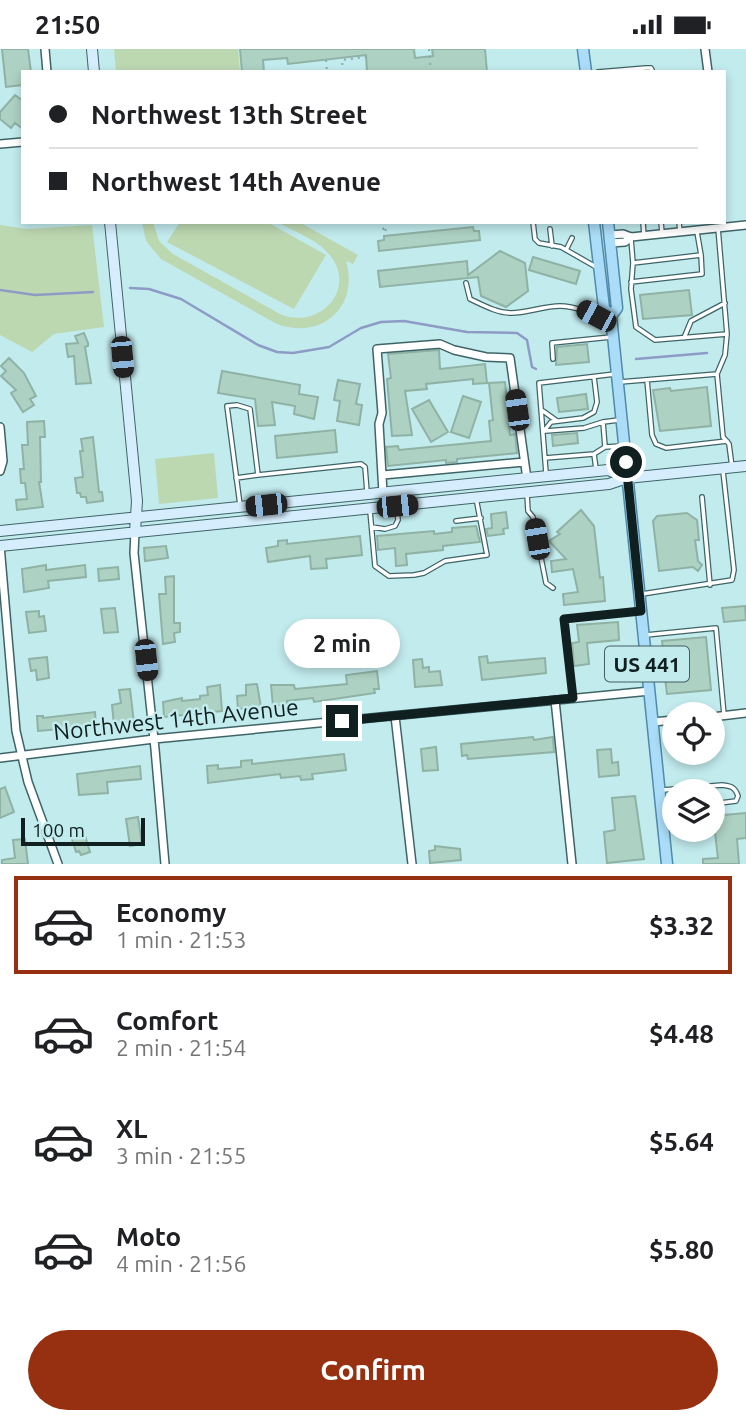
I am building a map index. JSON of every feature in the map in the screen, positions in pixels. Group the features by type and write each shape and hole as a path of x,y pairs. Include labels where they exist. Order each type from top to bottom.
{"main road":[{"path":"92,49 94,70"},
{"path":"583,49 586,70"},
{"path":"110,224 137,501 135,532"},
{"name":"US 441","path":"594,224 604,308 611,316 614,337 662,795"},
{"path":"602,224 604,235 610,239"},
{"name":"US 441","path":"608,224 617,308 611,316"},
{"path":"0,546 609,484 627,478 746,466"},
{"path":"0,531 608,470 627,478"},
{"path":"382,507 383,493"},
{"path":"292,516 293,502"},
{"name":"US 441","path":"667,842 667,864"}],"street":[{"path":"45,49 47,70"},
{"path":"705,49 708,70"},
{"path":"0,144 21,142"},
{"path":"610,239 625,242 631,237 721,225 746,225"},
{"path":"383,493 377,349 393,346 440,344 454,351 509,358 527,479"},
{"path":"0,427 3,461 0,471"},
{"path":"383,475 524,462"},
{"path":"135,532 134,553 165,864"},
{"path":"0,546 16,731 28,782 58,864"},
{"name":"Northwest 14th Avenue","path":"0,758 649,691"},
{"path":"555,700 572,864"},
{"path":"725,715 746,713"},
{"path":"395,716 412,864"},
{"path":"653,722 662,721"}],"lane":[{"path":"533,224 535,239 539,243 566,250 599,269"},
{"path":"643,224 644,236"},
{"path":"661,224 662,233"},
{"path":"679,224 680,232"},
{"path":"639,594 727,583 734,576 727,441 723,437 717,374 725,355 727,334 721,225"},
{"path":"550,229 552,246"},
{"path":"631,282 702,274 697,230"},
{"path":"631,237 631,289 636,327 655,340 727,334"},
{"path":"566,250 572,238"},
{"path":"633,263 701,255"},
{"path":"466,283 470,299 498,311 512,313 561,306 583,309 596,316 611,316"},
{"path":"684,338 691,321 724,303"},
{"path":"553,359 552,343 614,337"},
{"path":"547,477 539,383 594,376 647,380 717,374"},
{"path":"544,431 551,422 583,418 594,412 597,402 594,376"},
{"path":"647,380 652,435 656,444 666,448 727,441"},
{"path":"240,507 226,406 237,405 250,409 258,475"},
{"path":"542,409 557,421"},
{"path":"544,431 584,428 622,420"},
{"path":"603,422 605,447"},
{"path":"545,458 594,454 605,447 624,445"},
{"path":"594,454 596,472"},
{"path":"236,478 361,464 365,467 368,495"},
{"path":"527,492 528,511 533,517 546,583 553,588"},
{"path":"370,508 376,566 389,576 414,575 424,573 445,561 487,555 476,498"},
{"path":"702,498 710,585"},
{"path":"372,527 385,529 395,526 398,520 397,506"},
{"path":"456,521 481,518"},
{"path":"573,698 564,619 641,611"},
{"path":"644,635 716,628 723,702"},
{"path":"725,785 735,789 738,796 736,801 725,802"}],"path":[{"path":"429,49 431,70"},
{"path":"343,70 342,60 366,57"},
{"path":"326,61 327,70"},
{"path":"380,224 386,235 385,224"}],"green space":[{"path":"114,49 238,49 240,70 116,70"},
{"path":"142,224 154,224 159,241 173,254 280,314 294,318 319,313 328,305 336,295 338,271 332,258 321,247 281,224 303,224 358,255 353,264 346,261 349,278 347,293 332,317 307,328 291,328 275,323 161,259 146,241"},
{"path":"179,224 271,224 326,255 294,309 167,242"},
{"path":"0,225 27,229 92,225 104,327 54,334 32,352 0,335"},
{"path":"214,453 218,498 159,504 155,459"}],"building":[{"path":"2,49 28,49 31,70 21,70 21,85 6,87"},
{"path":"240,49 414,49 415,58 433,56 432,49 485,49 487,70 367,70 366,55 288,64 287,58 263,60 264,70 242,70"},
{"path":"15,95 21,100 21,128 15,123 11,128 0,119 0,112"},
{"path":"473,227 474,231 479,231 480,240 379,251 378,241 384,240 384,236"},
{"path":"500,251 525,263 528,291 506,307 481,296 478,277 380,287 378,271 467,261 468,275"},
{"path":"533,257 580,271 576,284 529,270"},
{"path":"689,290 692,315 643,319 640,295"},
{"path":"84,333 88,343 85,347 91,383 76,384 74,356 68,357 66,344 78,343 75,336"},
{"path":"587,344 589,362 556,365 557,347"},
{"path":"439,350 440,369 485,364 487,383 473,384 473,379 426,384 427,389 405,391 412,435 392,436 387,379 391,378 388,354"},
{"path":"9,358 24,373 36,396 30,399 34,405 23,412 11,393 16,390 1,376 6,371 1,366"},
{"path":"222,371 300,385 299,394 318,397 314,419 294,414 295,406 272,402 275,425 258,426 255,399 218,393"},
{"path":"338,380 360,384 356,404 362,405 359,425 337,421 340,401 334,400"},
{"path":"505,382 510,435 515,434 517,453 457,459 457,462 446,463 446,460 388,466 386,447 398,446 399,450 491,441 489,421 493,420 489,383"},
{"path":"707,387 711,426 660,431 653,390"},
{"path":"586,394 588,409 559,412 557,398"},
{"path":"463,396 481,402 469,438 451,432"},
{"path":"429,400 448,432 431,442 412,409"},
{"path":"44,421 45,437 40,437 39,482 43,507 17,510 16,500 27,499 25,483 21,483 20,469 24,469 22,445 28,445 27,422"},
{"path":"335,430 337,452 277,458 275,436"},
{"path":"577,433 578,443 553,446 552,435"},
{"path":"93,437 99,492 102,492 103,501 87,503 86,497 77,493 75,478 83,477 81,439"},
{"path":"581,510 594,526 605,601 564,605 563,594 578,592 573,569 552,572 551,561 566,559 549,541 560,534 557,532"},
{"path":"506,512 508,528 503,529 504,534 488,536 486,529 492,528 491,514"},
{"path":"687,513 697,520 699,540 695,540 698,561 702,565 698,571 693,567 659,571 653,521 657,516"},
{"path":"476,526 480,542 406,554 407,565 396,566 395,548 378,550 377,536 434,531 434,534 452,532 452,528"},
{"path":"360,536 362,555 326,559 327,568 311,569 310,556 268,562 266,548 278,546 278,541 287,540 287,544"},
{"path":"166,546 168,558 145,561 144,548"},
{"path":"46,565 46,570 85,565 86,577 48,581 49,588 24,592 22,569"},
{"path":"118,567 119,579 99,581 98,569"},
{"path":"174,576 174,623 180,623 180,632 174,633 175,642 163,644 159,594 166,594 165,577"},
{"path":"745,606 746,620 724,622 722,608"},
{"path":"115,608 118,632 104,633 101,609"},
{"path":"39,611 39,617 44,616 46,631 29,633 26,612"},
{"path":"618,622 619,640 587,643 589,664 574,666 572,643 579,642 577,625"},
{"path":"706,637 711,690 667,694 665,678 688,676 686,655 664,657 662,641"},
{"path":"487,656 488,663 545,658 546,673 482,680 479,657"},
{"path":"47,657 49,678 37,680 36,670 31,671 29,659"},
{"path":"422,659 423,668 429,667 429,672 440,671 442,685 415,687 413,660"},
{"path":"377,671 379,689 374,689 375,693 314,702 313,698 287,701 287,704 273,706 271,685 294,685 295,689 347,684 346,675"},
{"path":"257,684 261,707 238,709 237,696 246,695 246,685"},
{"path":"220,685 222,711 164,717 163,702 182,698 182,701 200,699 200,696 208,695 207,687"},
{"path":"130,689 134,723 114,725 112,705 121,703 119,690"},
{"path":"95,712 96,726 38,731 37,716 43,718"},
{"path":"533,737 534,740 553,737 554,752 468,759 467,755 462,756 461,744"},
{"path":"436,747 438,770 423,771 421,749"},
{"path":"611,749 612,763 618,762 619,775 599,777 597,750"},
{"path":"344,754 346,770 312,774 313,779 301,780 300,776 281,778 280,774 208,783 207,766 218,765 218,769 241,767 241,761 252,760 252,764"},
{"path":"140,766 141,779 107,782 108,793 79,795 77,774"},
{"path":"5,787 14,812 0,818 0,789"},
{"path":"635,796 644,859 607,863 604,832 615,830 612,798"},
{"path":"746,813 746,838 737,839 739,864 703,864 703,859 718,858 716,842 725,842 725,815"},
{"path":"138,817 142,844 130,846 126,819"},
{"path":"82,826 90,852 81,855 79,851 76,852 69,830"},
{"path":"25,839 28,864 2,864 2,860 15,858 13,840"},
{"path":"435,846 460,849 461,860 430,863 429,851 435,850"}],"waterway":[{"path":"130,288 149,289 181,299 258,345 277,352 293,353 329,347 361,328 381,322 404,321 467,332 517,333 527,340 532,367 536,369"},
{"path":"0,290 35,295 93,292"},
{"path":"636,359 707,353"}],"route":[{"path":"342,721 573,698 564,619 641,611 626,462"}]}
